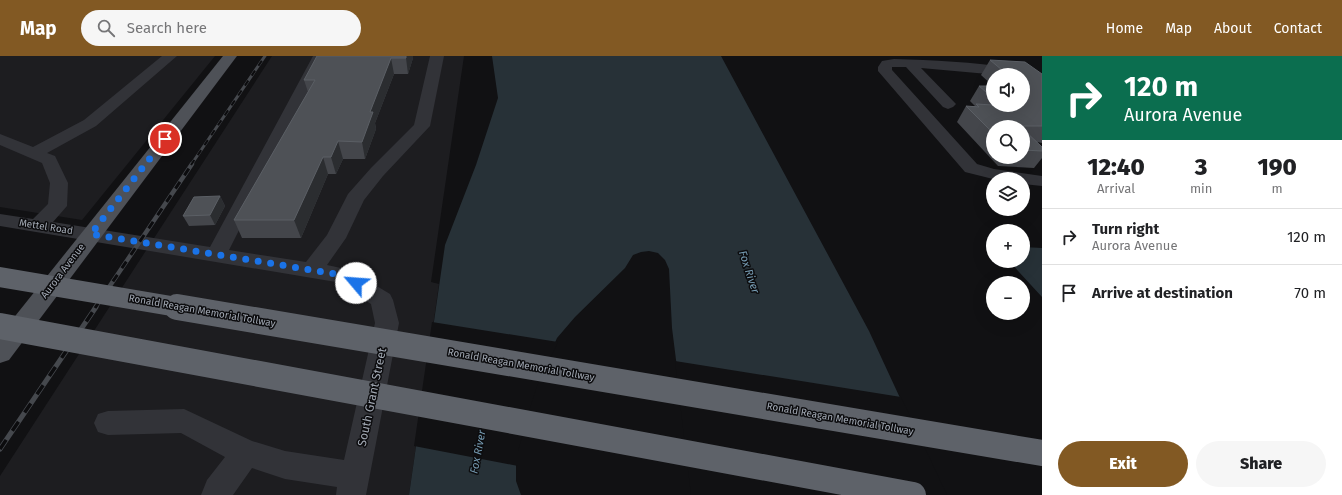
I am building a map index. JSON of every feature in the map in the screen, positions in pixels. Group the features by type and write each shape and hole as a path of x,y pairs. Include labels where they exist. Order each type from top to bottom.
{"highway":[{"name":"Ronald Reagan Memorial Tollway","path":"0,277 1042,453"},
{"path":"0,326 913,495"}],"main road":[{"name":"Aurora Avenue","path":"0,353 230,56"}],"street":[{"path":"34,153 90,122 170,56"},
{"path":"216,255 243,207 291,109 320,56"},
{"path":"311,270 336,238 355,198 377,172 422,126 437,56"},
{"path":"909,63 948,104"},
{"path":"1042,80 1033,76 1001,71 934,64 887,64 885,67 885,71 971,168 994,174 1042,181"},
{"path":"0,139 48,160 59,183 57,206 38,226"},
{"name":"Mettel Road","path":"0,220 342,275 382,300"},
{"name":"South Grant Street","path":"354,485 387,323 382,300"},
{"path":"108,423 184,422 246,453 354,485"},
{"path":"216,495 218,490 246,453"}],"shaded area":[{"path":"0,56 215,56 82,220 0,207"},
{"path":"272,56 464,56 431,282 439,284 409,495 0,495 0,476"}],"water":[{"name":"Fox River","path":"492,56 721,56 869,331 945,495 693,495 672,328 669,269 665,260 658,253 649,251 633,255 625,268 575,317 557,338 536,385 516,451 516,481 521,495 409,495 445,245 476,165 498,98"},
{"path":"1030,247 1042,248 1042,297 1030,284 1030,276 1023,276 1015,268 1030,268"}],"pier":[{"path":"432,322 558,342 537,386 518,451 518,466 414,446"},
{"path":"675,361 901,397 947,495 691,495"}],"building":[{"path":"317,56 406,56 406,58 391,58 370,112 373,112 362,142 338,141 331,157 323,157 294,220 234,220 315,80 304,80"},
{"path":"990,60 1025,62 1042,74 1042,126 1030,126 1030,120 986,120 986,126 966,106 979,107 976,104 986,105 986,112 1030,112 1030,68 1000,68"},
{"path":"979,86 986,86 986,92"},
{"path":"1030,136 1042,147 1042,151 1030,150"},
{"path":"220,196 210,215 183,216 194,197"}],"railway":[{"path":"191,165 265,56"},
{"path":"95,308 192,164"},
{"path":"0,449 96,307"}],"route":[{"path":"165,139 91,234 342,275 356,283"}]}
